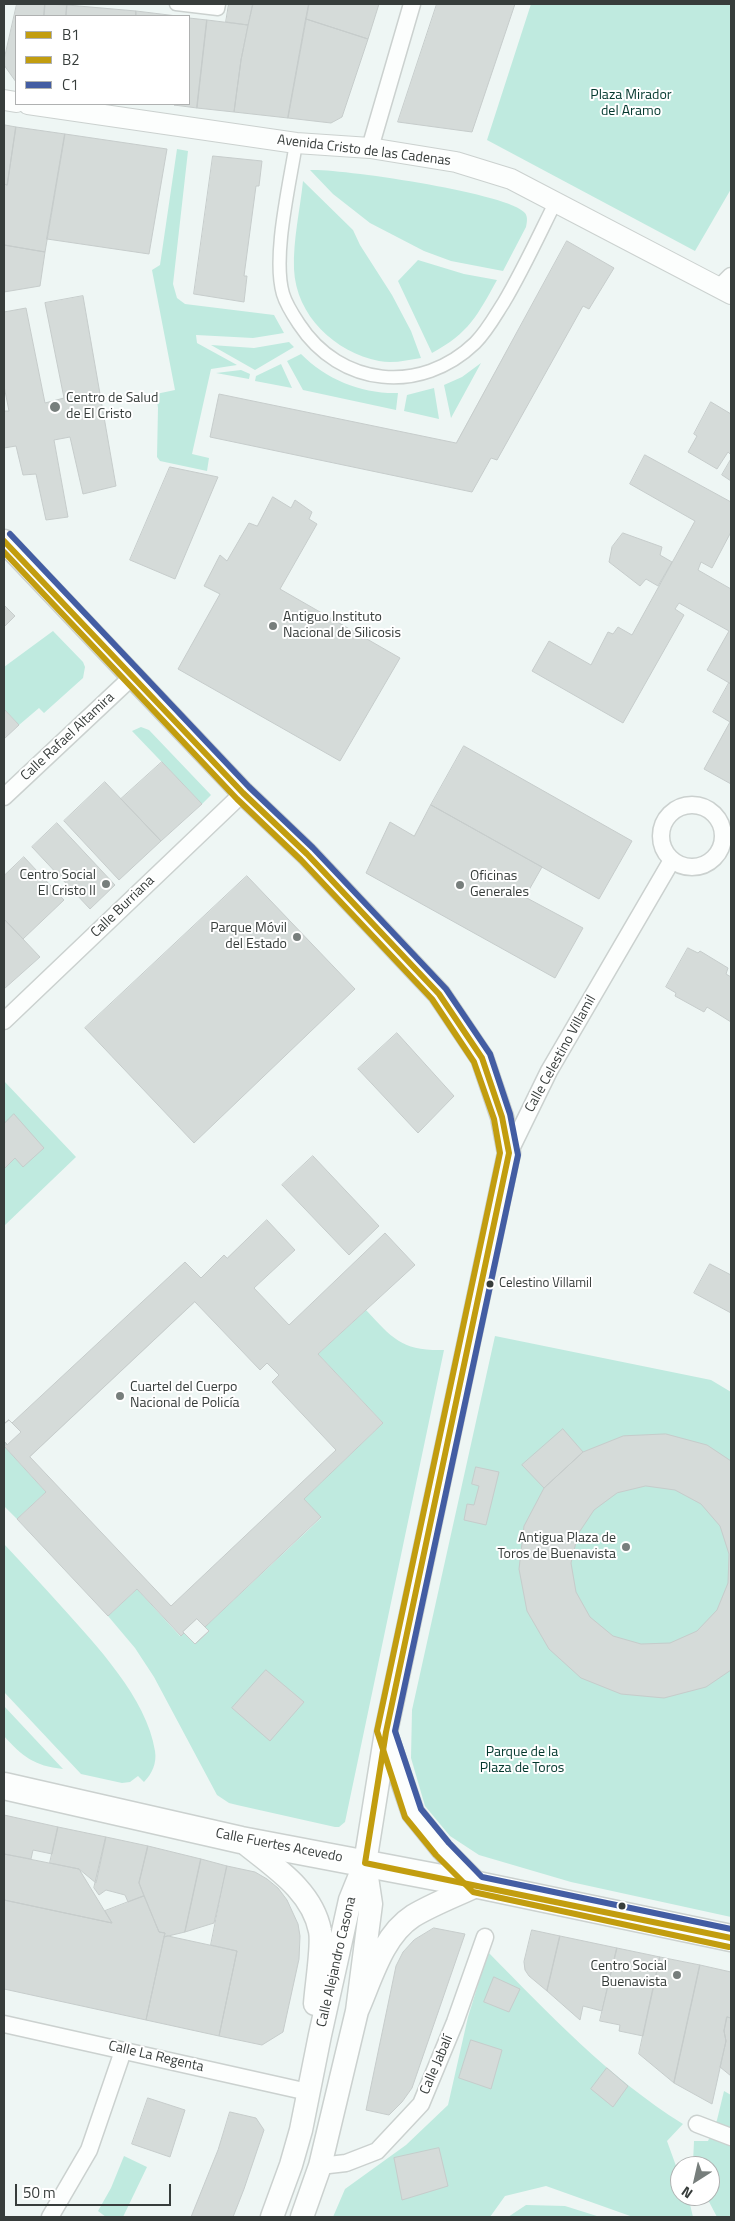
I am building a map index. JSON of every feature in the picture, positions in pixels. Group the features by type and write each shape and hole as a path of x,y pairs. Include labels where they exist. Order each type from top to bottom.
{"highway":[{"name":"Calle Fuertes Acevedo","path":"4,1786 241,1840 478,1885 731,1938"}],"main road":[{"path":"4,541 243,793 307,854 439,994 482,1058 502,1117 509,1153"},
{"name":"Calle Celestino Villamil","path":"365,1863 386,1732 509,1153"},
{"path":"386,1732 413,1813 442,1849 478,1885"},
{"name":"Calle Alejandro Casona","path":"241,1840 299,1888 312,1909 321,1932 308,2092"},
{"name":"Calle Alejandro Casona","path":"302,2217 320,2166 357,2011 371,1904 365,1863"},
{"name":"Calle Alejandro Casona","path":"272,2217 292,2165 350,1900 365,1863"},
{"name":"Calle Alejandro Casona","path":"357,2011 385,1948 402,1926 413,1917 478,1885"}],"street":[{"path":"176,4 218,6"},
{"path":"370,148 412,4"},
{"name":"Avenida Cristo de las Cadenas","path":"35,105 296,143 370,148 456,162 512,179 727,286"},
{"path":"296,143 280,253 280,274 283,294 305,334 318,348 334,360 353,370 371,375 394,378 414,376 454,360 476,342 493,320 514,284 556,202"},
{"name":"Calle Rafael Altamira","path":"4,797 133,676"},
{"name":"Calle Burriana","path":"4,1021 243,793"},
{"name":"Calle Celestino Villamil","path":"509,1153 549,1071 672,860"},
{"name":"Calle Jabalí","path":"320,2166 346,2163 376,2151 421,2104 455,2022 485,1937"},
{"name":"Calle La Regenta","path":"4,2024 308,2092"},
{"path":"50,2217 89,2150 123,2051"},
{"path":"697,2124 731,2137"}],"green space":[{"name":"Plaza Mirador del Aramo","path":"531,4 731,4 731,189 695,251 487,140"},
{"path":"177,149 188,151 173,284 177,298 185,304 274,315 284,333 253,338 196,335 197,343 237,365 211,369 192,454 209,458 207,471 160,461 157,457 158,408 156,394 175,390 152,270 160,265"},
{"path":"310,170 327,170 386,177 458,190 489,198 513,205 525,213 527,218 526,227 503,271 451,261 424,251 370,223 333,194"},
{"path":"303,181 353,230 360,245 392,295 411,331 421,358 390,362 363,356 333,340 310,316 296,286 294,269"},
{"path":"418,260 464,274 497,280 484,304 464,331 445,346 432,353 398,281"},
{"path":"289,342 294,347 255,370 211,345 254,348"},
{"path":"301,354 322,371 346,384 371,391 398,393 396,410 303,390 287,361"},
{"path":"481,363 451,418 444,385 462,377"},
{"path":"281,364 292,388 255,381 256,376"},
{"path":"241,370 250,374 249,379 216,373"},
{"path":"434,388 439,419 404,411 407,395"},
{"path":"53,631 83,662 85,667 83,678 44,713 39,708 19,725 4,709 4,667"},
{"path":"141,727 149,730 211,795 202,804 132,731"},
{"path":"4,1081 76,1157 4,1226"},
{"path":"366,1310 391,1336 399,1341 418,1348 444,1350 345,1822 339,1827 335,1827 229,1803 217,1795 154,1677 135,1648 108,1616 137,1589 180,1636 184,1633 195,1644 209,1631 205,1627 321,1518 304,1499 383,1423 318,1354"},
{"name":"Parque de la Plaza de Toros","path":"495,1336 711,1380 731,1392 731,1917 571,1882 479,1855 450,1836 425,1806 411,1758 412,1710"},
{"path":"4,1446 46,1492 17,1519 4,1506"},
{"path":"4,1544 89,1637 131,1692 142,1711 155,1751 153,1768 144,1782 138,1776 130,1782 122,1783 81,1774 4,1692"},
{"path":"4,1706 63,1769 36,1763 23,1754 4,1736"},
{"path":"488,1952 557,2022 605,2066 656,2106 683,2124 667,2141 672,2156 670,2156 670,2206 690,2206 693,2217 633,2217 546,2186 505,2196 490,2217 333,2217 345,2189 406,2145 448,2105 468,2017"},
{"path":"724,2091 731,2095 731,2217 717,2217 711,2206 720,2206 720,2156 693,2156 694,2141 708,2141 717,2120"},
{"path":"124,2156 147,2167 123,2217 106,2217 98,2211 111,2188"},
{"path":"526,2205 565,2206 600,2217 508,2217"}],"building":[{"path":"17,4 45,4 44,15 15,15 15,81 4,65"},
{"path":"45,4 67,5 66,15 44,15"},
{"path":"229,4 253,4 248,25 226,22"},
{"path":"253,4 309,4 288,118 234,112 241,60"},
{"path":"309,4 379,4 368,39 306,19"},
{"path":"437,4 515,4 472,132 398,122"},
{"path":"67,5 136,11 136,15 66,15"},
{"path":"136,11 169,15 136,15"},
{"path":"190,18 207,20 197,108 174,105 190,105"},
{"path":"306,19 368,39 342,117 331,123 288,118"},
{"path":"207,20 248,25 234,112 197,108"},
{"path":"5,125 16,127 7,185 4,184"},
{"path":"16,127 65,134 45,252 4,245 4,184 7,185"},
{"path":"65,134 167,149 149,254 47,239"},
{"path":"213,156 262,161 259,186 256,186 244,276 247,276 244,302 194,294"},
{"path":"567,241 614,268 589,309 583,306 497,460 491,458 472,492 210,437 219,394 456,443"},
{"path":"4,245 45,252 40,286 4,292"},
{"name":"Centro de Salud de El Cristo","path":"83,296 116,486 83,494 70,437 54,440 68,517 46,520 36,474 23,475 16,446 4,448 4,411 9,411 4,386 4,312 26,308 45,403 64,398 45,303"},
{"path":"711,402 731,414 731,455 728,452 717,469 688,452 697,436 694,434"},
{"path":"645,455 731,502 731,532 712,568 701,562 698,570 731,589 731,684 707,670 729,631 679,603 675,609 684,615 623,723 532,671 549,641 591,665 608,632 613,634 618,627 632,635 695,521 630,484"},
{"path":"731,459 731,481 722,475"},
{"path":"170,467 218,477 175,579 130,560"},
{"name":"Antiguo Instituto Nacional de Silicosis","path":"273,497 291,508 295,500 312,512 309,519 317,524 280,589 400,658 340,761 178,669 220,594 204,586 220,555 227,561 249,523 257,526"},
{"path":"623,533 662,547 660,555 672,562 658,586 646,579 640,586 609,562 612,547"},
{"path":"4,605 15,616 4,627"},
{"path":"729,683 731,684 731,784 704,769 730,722 713,712"},
{"path":"4,709 19,725 4,739"},
{"path":"464,746 632,841 599,899 431,805"},
{"path":"162,762 202,804 161,841 121,799"},
{"path":"105,782 161,841 119,880 64,821"},
{"name":"Oficinas Generales","path":"431,805 542,867 525,897 583,928 555,978 366,873 390,822 414,836"},
{"path":"57,823 115,885 90,909 32,847"},
{"path":"24,857 64,900 23,939 4,919 4,876"},
{"path":"247,876 355,989 194,1143 85,1028"},
{"path":"4,919 40,957 4,989"},
{"path":"688,948 698,953 700,951 728,968 726,974 731,977 731,1022 707,1007 704,1012 675,996 676,993 666,987"},
{"path":"397,1033 454,1096 418,1133 358,1069"},
{"path":"14,1114 44,1148 23,1167 15,1158 4,1169 4,1124"},
{"path":"313,1156 379,1226 349,1255 282,1185"},
{"path":"267,1220 295,1250 254,1288 289,1325 385,1233 415,1265 318,1354 383,1423 304,1499 321,1517 205,1627 209,1631 195,1644 184,1633 181,1636 137,1589 108,1616 17,1519 46,1492 4,1446 7,1444 4,1441 4,1424 9,1420 12,1423 185,1262 201,1278 224,1255 227,1258","holes":["195,1302 260,1370 267,1363 279,1375 272,1382 336,1450 171,1606 30,1457"]},
{"path":"710,1264 731,1275 731,1313 694,1293"},
{"path":"9,1420 21,1432 7,1445 4,1441 4,1424"},
{"path":"563,1429 583,1452 544,1488 522,1465"},
{"path":"666,1434 707,1445 731,1461 731,1670 706,1687 664,1698 621,1694 581,1678 549,1649 527,1611 519,1569 524,1526 544,1488 583,1452 623,1436","holes":["646,1486 675,1490 701,1504 720,1526 729,1554 728,1583 717,1610 697,1631 670,1643 641,1644 613,1636 590,1617 576,1592 571,1563 578,1534 594,1510 617,1493"]},
{"path":"476,1467 499,1472 486,1525 464,1520 467,1504 474,1505 479,1486 472,1484"},
{"path":"197,1619 209,1631 195,1644 183,1632"},
{"path":"266,1670 304,1702 270,1741 232,1708"},
{"path":"4,1815 58,1827 52,1854 33,1850 31,1859 4,1854"},
{"path":"58,1827 106,1837 96,1883 79,1869 50,1863"},
{"path":"106,1837 148,1846 139,1883 144,1896 128,1902 125,1895 106,1890 99,1895 94,1888"},
{"path":"148,1846 201,1859 185,1932 164,1937 165,1933 159,1932 139,1883"},
{"path":"4,1854 79,1869 112,1923 4,1900"},
{"path":"201,1859 227,1866 214,1923 185,1932"},
{"path":"227,1866 255,1872 267,1879 278,1888 287,1900 298,1924 300,1936 299,1959 283,2032 262,2045 219,2036 237,1951 211,1945"},
{"path":"144,1896 159,1932 165,1933 146,2020 4,1989 4,1900 112,1923 105,1911"},
{"path":"434,1928 465,1934 412,2088 389,2115 366,2110 396,1966 403,1952 414,1940"},
{"path":"532,1930 560,1936 547,1991 529,1976 525,1970 524,1962"},
{"path":"168,1936 237,1951 219,2036 146,2020 164,1937"},
{"path":"560,1936 617,1948 602,2011 583,2006 580,2020 547,1991"},
{"path":"617,1948 660,1957 643,2036 619,2031 620,2025 600,2021"},
{"path":"660,1957 700,1965 674,2083 639,2054"},
{"path":"700,1965 731,1972 731,2018 727,2017 724,2031 726,2041 712,2104 674,2083"},
{"path":"494,1977 520,1989 509,2012 484,2002"},
{"path":"727,2017 731,2018 731,2076 720,2067 726,2041 724,2031"},
{"path":"471,2040 502,2050 491,2089 459,2078"},
{"path":"607,2068 628,2086 613,2107 591,2089"},
{"path":"148,2098 185,2110 170,2157 132,2144"},
{"path":"230,2112 256,2118 264,2130 244,2189 233,2217 191,2217 218,2150"},
{"path":"439,2148 448,2186 402,2200 394,2158"}],"transit line":[{"name":"C1","path":"10,534 249,787 313,848 446,989 490,1054 510,1114 518,1155 395,1731 421,1809 449,1843 482,1877 731,1929"},
{"name":"B1","path":"4,541 243,793 307,854 439,994 482,1058 502,1117 509,1153 386,1732 365,1863 731,1938"},
{"name":"B2","path":"4,552 237,799 301,860 432,999 474,1062 494,1119 500,1153 377,1731 405,1817 436,1855 473,1892 729,1947"}],"place":[{"name":"Centro de Salud de El Cristo","path":"55,407"},
{"name":"Antiguo Instituto Nacional de Silicosis","path":"273,626"},
{"name":"Centro Social El Cristo II","path":"106,884"},
{"name":"Oficinas Generales","path":"460,885"},
{"name":"Parque Móvil del Estado","path":"297,937"},
{"name":"Celestino Villamil","path":"490,1284"},
{"name":"Cuartel del Cuerpo Nacional de Policía","path":"120,1396"},
{"name":"Antigua Plaza de Toros de Buenavista","path":"626,1547"},
{"name":"Centro Social Buenavista","path":"677,1975"}]}
